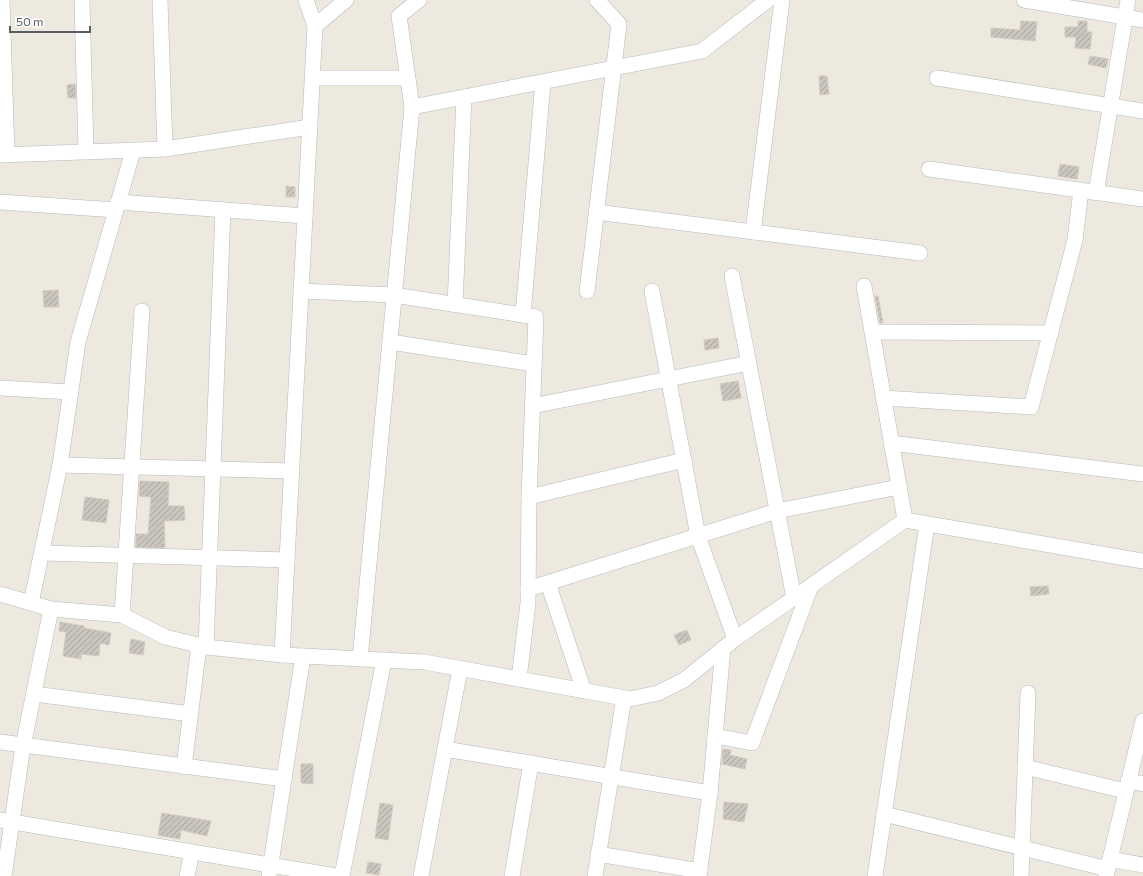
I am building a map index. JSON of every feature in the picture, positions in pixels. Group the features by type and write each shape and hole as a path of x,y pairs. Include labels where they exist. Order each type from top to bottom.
{"street":[{"path":"2,0 3,155 165,150 310,127"},
{"path":"82,0 86,152"},
{"path":"160,0 165,150"},
{"path":"282,655 316,26 306,0"},
{"path":"316,26 346,0"},
{"path":"360,659 412,107 399,16 419,0"},
{"path":"587,291 619,24 597,0"},
{"path":"753,232 782,0"},
{"path":"1024,0 1143,20"},
{"path":"1096,193 1128,0"},
{"path":"412,107 702,51 763,1"},
{"path":"313,78 408,78"},
{"path":"937,78 1143,111"},
{"path":"523,315 543,82"},
{"path":"455,305 464,97"},
{"path":"31,603 60,465 78,342 133,151"},
{"path":"929,169 1143,199"},
{"path":"883,398 1031,407 1076,240 1081,190"},
{"path":"0,202 223,210 305,216"},
{"path":"184,766 191,714 203,646 209,558 223,210"},
{"path":"596,212 920,253"},
{"path":"732,276 794,598"},
{"path":"864,286 905,520"},
{"path":"301,291 394,294 536,318 529,497 528,589 520,679"},
{"path":"598,854 699,873 710,793 715,736 729,644 698,536 652,291"},
{"path":"122,615 142,311"},
{"path":"872,332 1051,334"},
{"path":"390,342 534,364"},
{"path":"532,406 749,363"},
{"path":"0,388 71,392"},
{"path":"891,443 1143,474"},
{"path":"529,497 684,460"},
{"path":"60,465 292,471"},
{"path":"528,589 777,511 899,487"},
{"path":"0,594 51,609 122,615 165,637 203,646 282,655 424,662 630,699 658,693 684,680 729,644 905,520 1143,561"},
{"path":"875,876 927,524"},
{"path":"42,553 287,560"},
{"path":"548,583 584,691"},
{"path":"715,736 752,743 811,586"},
{"path":"4,876 6,821 51,609"},
{"path":"270,871 304,656"},
{"path":"342,876 384,660"},
{"path":"421,876 460,668"},
{"path":"1021,876 1028,693"},
{"path":"34,694 191,714"},
{"path":"595,876 624,698"},
{"path":"1108,868 1126,786 1143,721"},
{"path":"0,742 284,779"},
{"path":"445,749 710,793"},
{"path":"512,876 531,763"},
{"path":"1025,768 1126,786 1143,784"},
{"path":"884,814 1108,868 1143,865"},
{"path":"6,821 192,852 270,871 336,876"},
{"path":"187,876 192,852"}],"building":[{"path":"1021,21 1037,22 1035,41 991,37 991,28 1020,30"},
{"path":"1078,21 1087,21 1087,32 1092,32 1090,49 1075,48 1076,37 1065,37 1065,27 1078,27"},
{"path":"1090,56 1108,59 1106,68 1088,64"},
{"path":"819,76 827,76 829,94 820,95"},
{"path":"75,84 76,98 68,98 67,85"},
{"path":"1060,164 1079,167 1077,179 1058,176"},
{"path":"286,186 295,187 295,197 286,197"},
{"path":"58,290 59,307 44,307 43,291"},
{"path":"875,296 878,296 883,323 880,323"},
{"path":"718,338 719,348 705,350 704,340"},
{"path":"738,381 741,398 723,401 720,384"},
{"path":"140,481 169,482 168,506 184,506 185,520 164,521 165,548 136,547 136,534 148,534 151,497 139,496"},
{"path":"85,497 109,500 106,523 82,520"},
{"path":"1048,586 1049,594 1031,596 1030,587"},
{"path":"60,622 111,633 109,645 100,643 99,656 81,654 81,659 63,656 66,632 59,631"},
{"path":"687,630 691,640 679,645 674,635"},
{"path":"131,639 145,642 143,655 129,653"},
{"path":"723,749 731,750 730,755 747,759 745,769 722,764"},
{"path":"301,764 313,764 313,784 301,783"},
{"path":"724,802 748,804 744,822 723,819"},
{"path":"380,803 393,805 388,840 375,838"},
{"path":"162,813 211,821 207,836 181,830 180,839 158,835"},
{"path":"368,862 381,864 379,875 366,873"}]}
